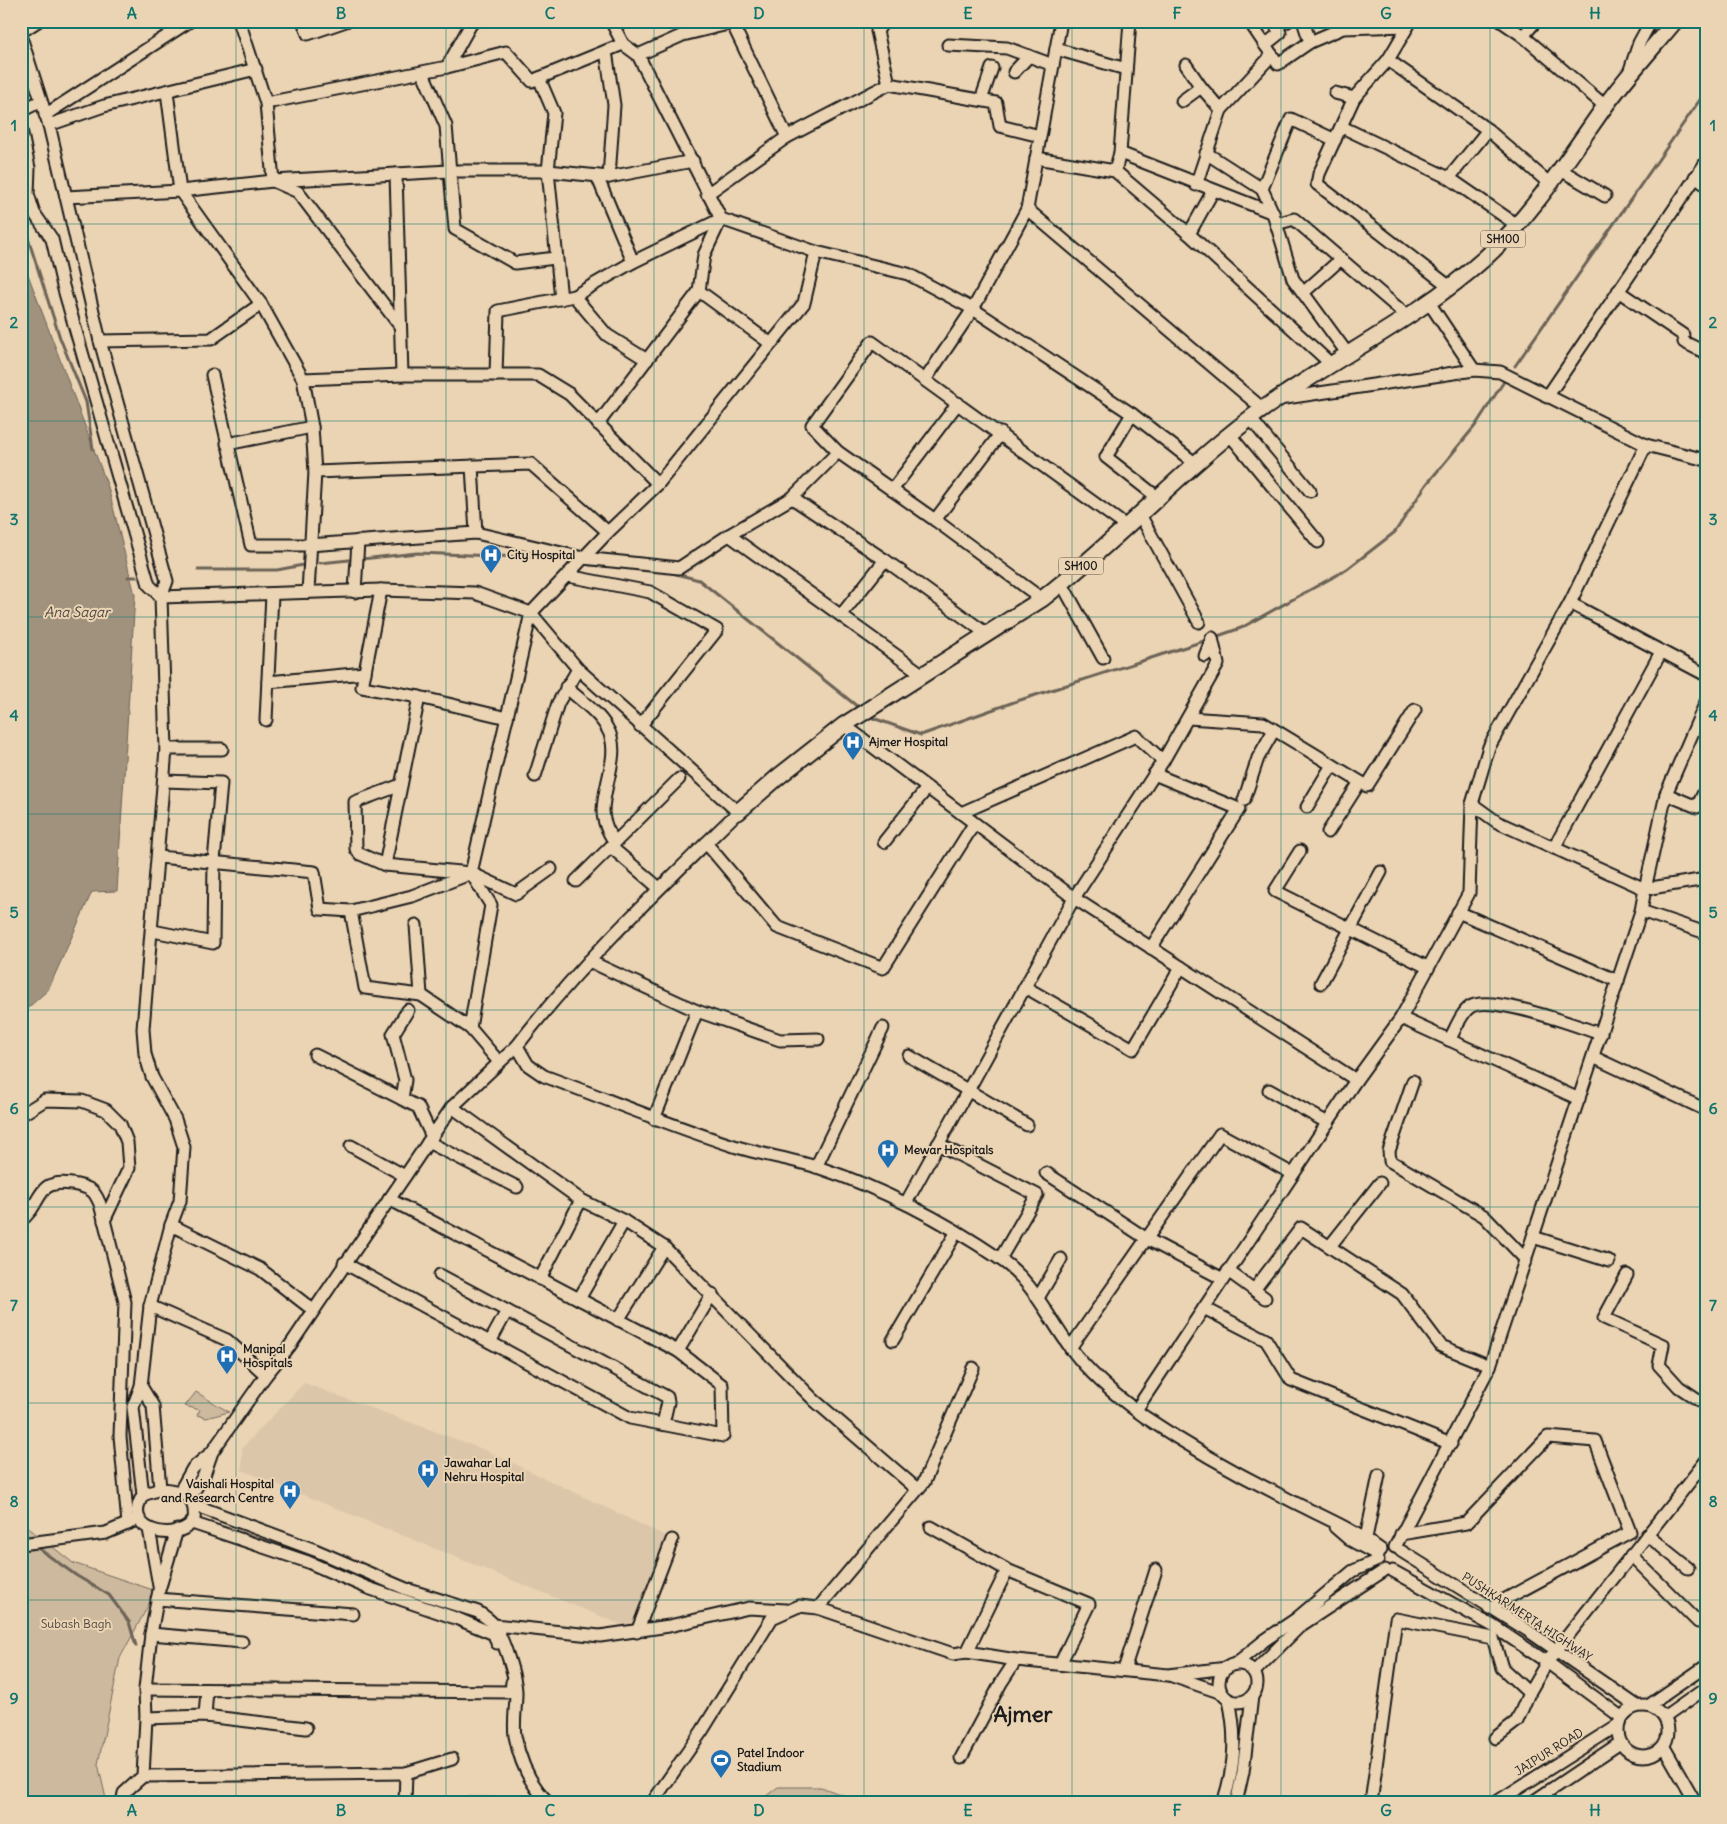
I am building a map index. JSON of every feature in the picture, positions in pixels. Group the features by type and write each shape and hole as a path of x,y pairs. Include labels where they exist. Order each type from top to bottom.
{"main road":[{"name":"SH100","path":"738,812 778,776 847,722 1042,599 1062,584 1196,464 1277,399 1450,287 1486,257 1517,225 1550,184 1605,106 1675,21"}],"street":[{"path":"21,32 38,21"},
{"path":"47,120 190,21"},
{"path":"239,21 266,103 273,180"},
{"path":"303,21 308,34 346,21"},
{"path":"447,67 472,22 476,21"},
{"path":"611,21 622,44 638,55 721,219 816,252 908,274 973,309 1132,414 1196,464"},
{"path":"884,21 877,31 889,84"},
{"path":"925,380 973,309 1027,210 1061,21"},
{"path":"1115,171 1120,153 1130,21"},
{"path":"1249,21 1278,64 1310,42 1342,24 1410,24"},
{"path":"1265,44 1280,33 1276,26 1288,21"},
{"path":"1303,21 1310,42"},
{"path":"1501,21 1523,36 1605,106"},
{"path":"1523,36 1536,21"},
{"path":"1627,79 1639,43 1651,21"},
{"path":"638,55 683,35 732,23 787,137"},
{"path":"1410,24 1388,60 1354,98 1342,127 1318,174 1318,184 1450,287"},
{"path":"21,37 47,120 100,341 167,581 161,596 166,750 153,932 144,1005 145,1054 152,1077 175,1120 184,1146 180,1201 171,1225 150,1306 141,1386 133,1407 143,1495 137,1506 139,1519 149,1529 159,1532 178,1530 192,1523 308,1562 402,1600 458,1619 494,1634 515,1705"},
{"path":"266,103 422,73 506,52 532,81 622,44"},
{"path":"948,44 1007,48 1053,65"},
{"path":"1056,49 1126,69"},
{"path":"606,51 614,105 610,177"},
{"path":"1196,185 1221,110 1272,55"},
{"path":"1014,72 1029,56"},
{"path":"1388,60 1488,130 1550,184"},
{"path":"1186,65 1201,88 1221,110"},
{"path":"981,100 992,68"},
{"path":"47,120 256,69"},
{"path":"422,73 446,126 455,229 515,263 555,258"},
{"path":"539,78 554,113 548,171 555,258 561,299"},
{"path":"708,194 787,137 889,84 996,103 1000,126 1040,136"},
{"path":"1182,101 1201,88"},
{"path":"168,92 180,191 261,304 303,380 312,427 315,472 309,545 308,592"},
{"path":"1335,93 1354,98"},
{"path":"21,111 41,101"},
{"path":"1262,189 1291,119 1335,140"},
{"path":"1342,127 1449,178 1517,225"},
{"path":"21,129 29,168 28,194 34,213 52,239 63,286 149,585 161,596 381,590 475,593 531,613 578,668 640,726 738,812 589,961 552,1001 517,1046 452,1108 344,1263 289,1347 266,1375 212,1452 204,1475 188,1498"},
{"path":"1449,178 1488,130"},
{"path":"1120,153 1274,218 1294,219 1406,316"},
{"path":"1206,153 1262,189 1274,218 1292,279 1347,353"},
{"path":"1036,158 1115,171 1188,234 1331,364"},
{"path":"66,198 180,191 273,180 449,171 548,171 610,177 693,161"},
{"path":"1546,397 1706,162"},
{"path":"1561,170 1605,196"},
{"path":"396,174 402,376"},
{"path":"597,176 633,262"},
{"path":"1696,177 1706,185"},
{"path":"273,180 298,192 400,326"},
{"path":"1188,234 1213,191"},
{"path":"1027,210 1257,414 1310,491"},
{"path":"496,375 498,311 574,296 633,262 721,219"},
{"path":"598,424 698,291 704,255 721,219"},
{"path":"470,1028 491,905 471,874 531,613 608,532 658,484 804,302 816,252"},
{"path":"1303,293 1341,259"},
{"path":"384,306 399,282"},
{"path":"698,291 770,343"},
{"path":"1618,291 1683,339 1706,353"},
{"path":"574,296 607,335 647,360"},
{"path":"1428,301 1474,370"},
{"path":"100,341 210,339 261,304"},
{"path":"1042,599 936,520 838,452 807,425 872,342 1126,526"},
{"path":"1277,399 1474,370 1500,372 1546,397 1646,445 1706,460"},
{"path":"212,375 251,545 309,545 476,533 583,558 679,568 729,534 792,498 838,452"},
{"path":"303,380 402,376 538,375 569,394 658,484"},
{"path":"892,490 958,403"},
{"path":"1132,414 1106,457 1157,498"},
{"path":"227,444 312,427"},
{"path":"936,520 1001,434"},
{"path":"1230,435 1318,542"},
{"path":"1136,1410 1356,1080 1401,1018 1427,967 1469,893 1472,804 1489,747 1570,603 1646,445"},
{"path":"315,472 531,464 608,532"},
{"path":"472,466 476,533"},
{"path":"792,498 885,560 987,634"},
{"path":"1139,514 1199,622"},
{"path":"729,534 842,614 922,674"},
{"path":"355,592 358,540"},
{"path":"842,614 885,560"},
{"path":"144,565 162,563"},
{"path":"568,576 650,592 717,630 640,726"},
{"path":"1062,584 1103,658"},
{"path":"362,687 381,590"},
{"path":"266,720 272,594"},
{"path":"1570,603 1706,675"},
{"path":"906,1203 1074,898 1163,761 1218,664 1212,638 1204,656"},
{"path":"1554,848 1661,652"},
{"path":"535,776 549,726 566,687 578,668"},
{"path":"268,682 365,672"},
{"path":"352,674 362,687 419,697 507,718"},
{"path":"566,687 601,719 609,730 612,740 611,768 603,812 613,845 660,888"},
{"path":"384,865 419,697"},
{"path":"1236,1803 1234,1790 1235,1736 1220,1677 1231,1666 1265,1640 1296,1619 1353,1570 1383,1561 1402,1563 1398,1549 1401,1534 1451,1444 1490,1366 1642,911 1666,794 1702,723 1706,702"},
{"path":"1188,718 1263,723 1367,786 1415,710"},
{"path":"847,722 927,788 1074,898 1356,1080"},
{"path":"1244,800 1258,758 1274,730"},
{"path":"961,813 1136,736 1163,761"},
{"path":"166,750 222,750"},
{"path":"1307,808 1332,765"},
{"path":"1151,948 1239,810 1154,774"},
{"path":"576,881 679,779"},
{"path":"153,932 213,943 214,861 221,783 164,781"},
{"path":"1328,832 1360,782"},
{"path":"401,785 355,802 356,849 360,854 384,865 471,874 516,894 551,869"},
{"path":"884,842 927,788"},
{"path":"1666,794 1697,807 1706,788"},
{"path":"1472,804 1497,822 1645,889 1706,879"},
{"path":"706,843 777,927 883,968 974,824"},
{"path":"1300,851 1275,891 1427,967"},
{"path":"159,857 314,872 320,908 351,911 412,896 471,874"},
{"path":"1321,983 1381,872"},
{"path":"351,911 365,988 421,995 470,1028 499,1062"},
{"path":"1642,911 1706,933"},
{"path":"1458,912 1618,981"},
{"path":"416,925 421,995"},
{"path":"589,961 697,1011 780,1040 818,1039"},
{"path":"1025,987 1133,1049 1181,967"},
{"path":"1449,1040 1465,1011 1476,1004 1510,1006 1601,1034"},
{"path":"402,1099 405,1080 393,1034 408,1010"},
{"path":"654,1119 697,1011"},
{"path":"1401,1018 1579,1099"},
{"path":"816,1167 883,1028"},
{"path":"517,1046 528,1065 544,1076 654,1119 735,1146 816,1167 862,1182 906,1203 1000,1259 1011,1268 1038,1298 1070,1348 1102,1384 1136,1410 1181,1441 1230,1470 1366,1538 1383,1561"},
{"path":"315,1056 418,1107 430,1140 517,1187"},
{"path":"908,1056 1028,1125"},
{"path":"1593,1057 1706,1110"},
{"path":"1413,1081 1389,1151 1390,1161 1484,1216 1526,1260"},
{"path":"1269,1090 1328,1123"},
{"path":"21,1115 45,1100 82,1101 106,1110 120,1124 127,1142 129,1168 104,1221"},
{"path":"452,1108 581,1200 624,1220 664,1248 712,1294 910,1497"},
{"path":"1070,1348 1220,1134 1293,1174"},
{"path":"938,1144 1037,1195 1000,1259"},
{"path":"352,1146 405,1176"},
{"path":"1046,1173 1147,1239 1226,1275 1254,1290 1264,1298"},
{"path":"1330,1246 1380,1183"},
{"path":"21,1220 32,1210 47,1187 66,1184 83,1187 94,1192 100,1204 124,1302 120,1436 128,1524"},
{"path":"344,1263 630,1418 723,1436 722,1385 678,1351 389,1199"},
{"path":"540,1278 581,1200"},
{"path":"579,1299 624,1220"},
{"path":"171,1225 260,1269 313,1310"},
{"path":"1254,1290 1301,1228 1402,1294 1441,1346 1490,1366"},
{"path":"893,1340 956,1233"},
{"path":"1533,1237 1609,1261"},
{"path":"618,1320 664,1248"},
{"path":"1038,1298 1061,1259"},
{"path":"1627,1274 1604,1318 1664,1345 1659,1365 1679,1386 1706,1405"},
{"path":"440,1275 667,1397 668,1402 663,1424"},
{"path":"678,1351 712,1294"},
{"path":"150,1306 227,1340 266,1375"},
{"path":"1204,1308 1266,1340 1291,1380 1451,1444"},
{"path":"490,1342 507,1311"},
{"path":"818,1608 924,1482 973,1368"},
{"path":"141,1386 152,1406 160,1489"},
{"path":"1401,1534 1466,1523 1548,1437 1595,1441 1630,1532 1489,1608"},
{"path":"1496,1738 1517,1721 1528,1693 1547,1662 1706,1462"},
{"path":"1366,1538 1378,1475"},
{"path":"143,1495 160,1489 188,1498 406,1588 478,1612 494,1625 512,1675 516,1691 515,1734 520,1756 535,1789 549,1803"},
{"path":"188,1498 195,1512 192,1523"},
{"path":"26,1543 106,1533 139,1519"},
{"path":"1327,1519 1350,1540 1493,1626 1547,1662 1620,1721"},
{"path":"930,1527 1007,1570 1089,1604 1060,1664"},
{"path":"149,1529 158,1595"},
{"path":"143,1776 146,1718 145,1689 151,1634 158,1595 178,1530"},
{"path":"1647,1535 1688,1568"},
{"path":"637,1632 672,1540"},
{"path":"1254,1672 1300,1626 1383,1561 1388,1546 1398,1549"},
{"name":"PUSHKAR MERTA HIGHWAY","path":"1398,1549 1642,1706"},
{"path":"308,1562 315,1550"},
{"path":"1631,1555 1698,1622"},
{"path":"967,1652 1007,1570"},
{"path":"1124,1670 1156,1570"},
{"path":"402,1600 406,1588"},
{"path":"158,1595 353,1614"},
{"path":"652,1803 702,1731 772,1618 800,1606 818,1608 953,1654 967,1652 1016,1660 1168,1675 1240,1702 1252,1696"},
{"path":"494,1625 600,1636 637,1632 749,1608 787,1610"},
{"path":"1371,1803 1396,1619 1493,1638 1502,1668 1528,1693"},
{"path":"151,1634 242,1642"},
{"path":"962,1758 1001,1683 1016,1660"},
{"path":"1168,1675 1244,1665 1254,1672 1257,1684 1252,1696 1234,1790 1224,1803"},
{"path":"1642,1706 1657,1710 1665,1717 1669,1727 1664,1747 1646,1757 1636,1756 1626,1751 1620,1743 1620,1721 1628,1711 1642,1706 1706,1666"},
{"path":"511,1692 512,1675"},
{"path":"1665,1717 1706,1688"},
{"path":"145,1689 511,1692"},
{"path":"205,1716 206,1690"},
{"path":"146,1718 205,1716 306,1728"},
{"name":"JAIPUR ROAD","path":"1495,1803 1620,1721"},
{"path":"1531,1803 1620,1743"},
{"path":"1664,1747 1696,1803"},
{"path":"122,1803 124,1793 143,1776 406,1773 452,1759"},
{"path":"405,1803 406,1773"}],"shaded area":[{"name":"Jawahar Lal Nehru Hospital","path":"304,1383 485,1450 670,1538 632,1629 242,1470 242,1448"},
{"path":"468,1795 501,1796 506,1803 468,1803"}],"green space":[{"path":"196,1392 229,1412 206,1418 197,1415 200,1410 185,1406"},
{"name":"Subash Bagh","path":"21,1522 73,1563 156,1591 120,1658 98,1764 107,1803 21,1803"},
{"path":"778,1787 821,1787 864,1803 757,1803"}],"water":[{"name":"Ana Sagar","path":"21,256 108,487 135,595 117,891 92,892 48,990 21,1014"}],"waterway":[{"path":"1515,366 1706,91"},
{"path":"21,202 26,232 60,338 86,402 93,449"},
{"path":"1215,637 1241,628 1346,570 1395,532 1426,485 1475,426 1505,380"},
{"path":"362,559 417,553 553,558 574,562"},
{"path":"320,563 349,560"},
{"path":"198,570 277,570 303,565"},
{"path":"590,565 601,565"},
{"path":"669,572 699,580 858,707"},
{"path":"128,577 137,577"},
{"path":"873,718 921,735 1014,702 1207,640"},
{"path":"21,1534 28,1540"},
{"path":"35,1546 77,1576 109,1595 129,1622 136,1646"}],"place":[{"name":"City Hospital","path":"491,574"},
{"name":"Ajmer Hospital","path":"853,761"},
{"name":"Mewar Hospitals","path":"888,1169"},
{"name":"Manipal Hospitals","path":"227,1375"},
{"name":"Jawahar Lal Nehru Hospital","path":"428,1489"},
{"name":"Vaishali Hospital and Research Centre","path":"290,1510"},
{"name":"Patel Indoor Stadium","path":"721,1779"}],"district":[{"name":"Ajmer","path":"1023,1714"}]}
